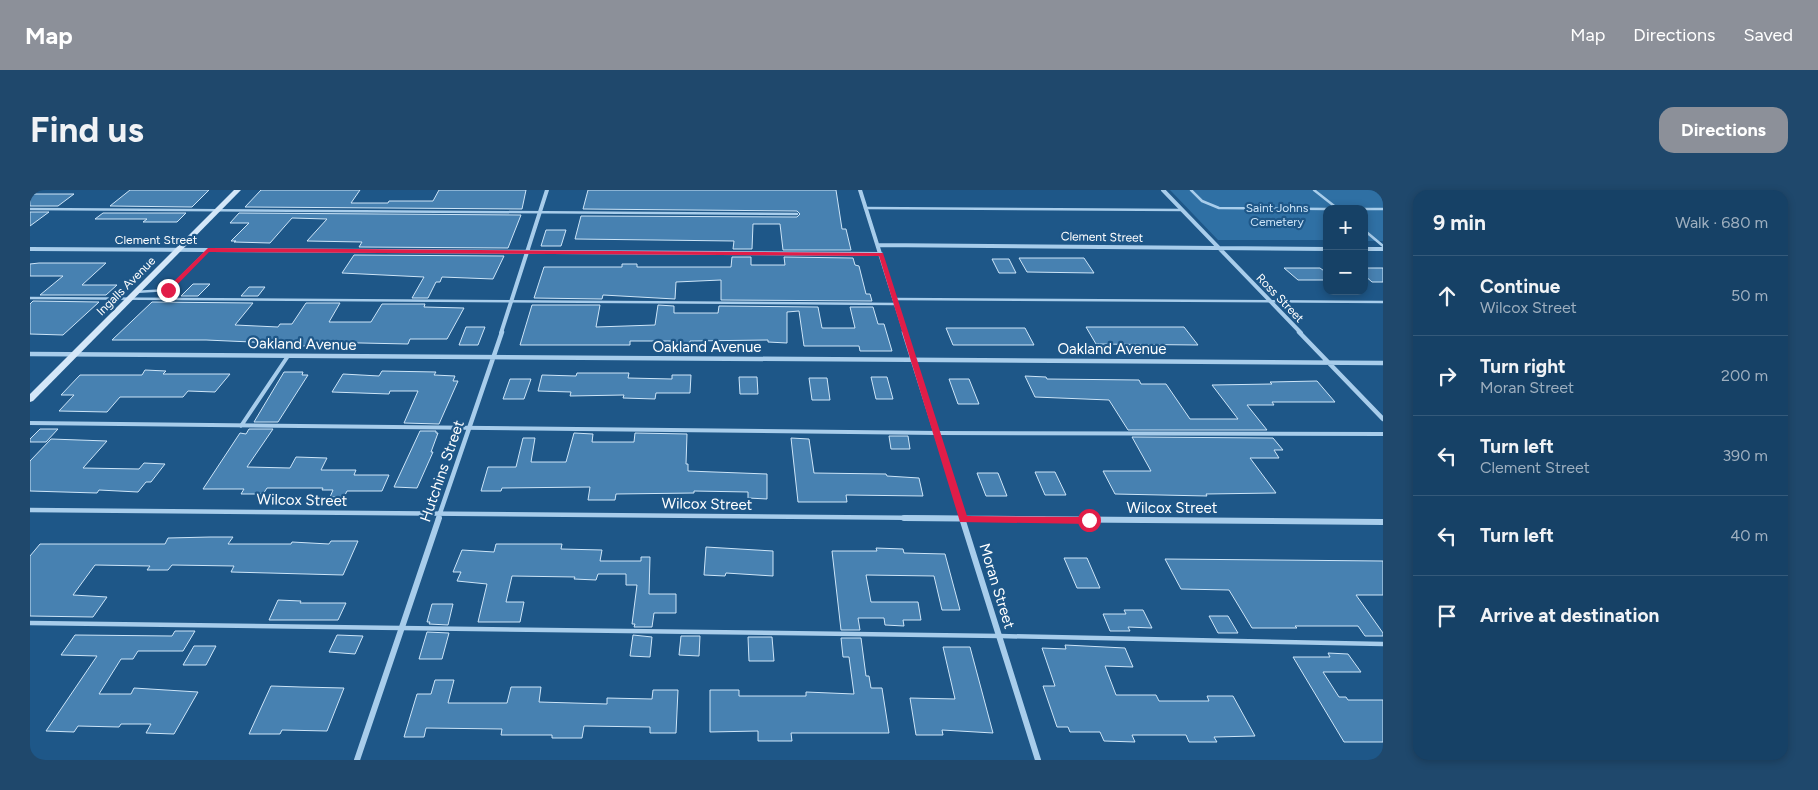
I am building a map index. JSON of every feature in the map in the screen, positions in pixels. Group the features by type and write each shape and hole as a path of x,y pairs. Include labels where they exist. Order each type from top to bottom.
{"street":[{"name":"Ingalls Avenue","path":"30,398 238,190"},
{"name":"Hutchins Street","path":"357,760 513,300 547,190"},
{"name":"Moran Street","path":"860,190 1038,760"},
{"name":"Ross Street","path":"1163,190 1383,419"},
{"name":"Clement Street","path":"878,245 1323,249"},
{"path":"1368,249 1383,248"},
{"name":"Clement Street","path":"30,249 881,254"},
{"name":"Oakland Avenue","path":"30,354 1383,363"},
{"name":"Wilcox Street","path":"30,510 964,520 1383,522"}],"lane":[{"path":"1191,190 1202,201 1219,208 1323,209"},
{"path":"1314,190 1333,205"},
{"path":"866,208 1182,210"},
{"path":"30,209 797,214"},
{"path":"1368,209 1383,210"},
{"path":"1368,234 1383,248"},
{"path":"136,292 168,290 208,250"},
{"path":"30,298 1383,302"},
{"path":"241,426 288,356"},
{"path":"30,423 937,433 1383,434"},
{"path":"30,623 402,626 1383,644"}],"green space":[{"name":"Saint Johns Cemetery","path":"1170,190 1383,190 1383,241 1368,241 1368,205 1323,205 1323,240 1218,240"}],"building":[{"path":"130,190 209,190 192,207 110,206"},
{"path":"261,190 360,190 351,203 388,203 389,201 433,201 439,190 526,190 522,209 245,207"},
{"path":"588,190 836,190 842,229 846,229 851,250 783,250 780,224 753,224 752,249 733,249 734,241 575,239 581,216 797,217 800,214 797,211 583,209"},
{"path":"30,194 74,194 58,206 30,206"},
{"path":"30,212 49,212 30,226"},
{"path":"103,213 186,213 177,222 143,222 147,219 95,219"},
{"path":"239,213 521,215 508,248 359,247 362,242 307,241 327,219 292,218 270,243 234,242 236,241 231,241 249,223 230,223"},
{"path":"546,230 566,230 561,246 541,246"},
{"path":"354,255 504,256 493,279 442,277 440,282 436,282 428,298 412,298 424,277 342,273"},
{"path":"732,257 751,257 751,265 785,265 784,257 853,258 855,265 859,266 866,294 870,294 872,301 721,300 721,280 676,282 675,299 603,295 602,299 534,298 544,267 622,267 622,264 637,264 637,267 731,267"},
{"path":"1019,258 1084,258 1094,273 1027,272"},
{"path":"992,259 1009,259 1016,273 999,273"},
{"path":"106,263 82,285 117,285 106,295 40,295 63,276 30,276 30,264"},
{"path":"1284,268 1320,268 1323,270 1323,280 1298,280"},
{"path":"1368,268 1383,268 1383,282 1372,282 1368,278"},
{"path":"193,284 210,284 198,296 181,296"},
{"path":"249,287 265,287 258,296 241,296"},
{"path":"33,301 99,302 63,335 30,334 30,304"},
{"path":"152,302 253,303 235,325 278,327 280,324 292,324 306,303 340,303 329,322 371,322 382,304 425,304 424,307 464,308 447,339 410,339 408,344 315,342 312,346 296,346 297,344 206,340 112,340"},
{"path":"532,305 600,305 596,327 655,325 658,305 674,306 674,313 718,313 719,306 818,307 822,328 855,328 850,307 873,307 878,324 884,324 892,351 860,351 859,346 804,346 799,311 787,312 787,343 768,342 768,340 690,341 690,344 673,344 673,341 630,341 630,345 520,345"},
{"path":"466,327 485,327 478,345 459,345"},
{"path":"1086,327 1184,327 1198,345 1096,344"},
{"path":"946,328 1025,328 1034,345 953,345"},
{"path":"145,370 166,371 163,374 230,374 215,392 188,391 183,397 120,397 107,412 59,411 74,395 61,395 80,375 142,375"},
{"path":"382,371 436,372 434,375 455,376 453,381 458,381 439,424 404,423 418,391 390,391 389,394 332,392 343,374 379,376"},
{"path":"284,372 303,372 302,375 308,375 278,422 254,422"},
{"path":"577,373 629,373 628,378 672,379 672,375 691,375 690,393 656,393 655,399 623,398 624,395 570,396 571,392 538,391 542,375 576,376"},
{"path":"1025,376 1046,377 1047,379 1139,380 1141,384 1166,384 1190,419 1238,419 1212,385 1317,381 1335,402 1272,402 1274,405 1247,405 1267,430 1128,430 1109,400 1035,397"},
{"path":"739,377 757,377 758,394 740,394"},
{"path":"871,377 887,377 893,399 876,399"},
{"path":"809,378 827,378 830,400 812,400"},
{"path":"510,379 531,379 524,399 503,399"},
{"path":"949,379 969,379 979,404 958,404"},
{"path":"40,429 58,429 46,442 30,442 30,439"},
{"path":"249,429 273,429 247,467 290,468 296,457 327,458 321,470 356,470 354,475 389,475 382,491 347,491 344,497 330,497 333,490 322,490 323,488 267,488 263,494 241,494 244,489 203,489 240,433 246,434"},
{"path":"420,431 436,431 438,433 431,452 433,452 417,488 394,487"},
{"path":"574,433 593,434 592,442 634,442 635,433 687,434 686,464 688,464 688,471 767,474 767,499 748,498 748,492 694,491 694,493 616,494 615,500 588,500 590,487 502,488 501,491 481,491 488,467 516,467 523,438 535,438 531,462 566,462"},
{"path":"889,436 908,436 910,449 891,449"},
{"path":"1132,437 1273,438 1283,450 1274,450 1279,458 1250,458 1276,493 1206,494 1207,496 1115,494 1103,471 1151,471"},
{"path":"791,438 809,439 814,473 886,474 887,476 919,478 923,496 846,495 847,502 798,502"},
{"path":"51,439 107,441 83,468 139,469 144,463 165,464 151,482 146,482 138,492 99,490 97,493 30,491 30,461"},
{"path":"1035,472 1055,472 1066,495 1045,495"},
{"path":"977,473 998,473 1007,496 986,496"},
{"path":"233,537 228,544 291,544 292,542 329,544 331,541 358,541 343,575 231,572 234,566 172,565 168,570 147,570 150,566 95,565 73,595 107,597 93,617 30,616 30,556 40,544 165,544 168,538"},
{"path":"496,544 562,544 561,549 602,550 600,561 641,561 641,557 650,557 649,594 676,594 676,613 654,613 652,627 634,627 635,624 632,624 637,585 626,585 626,574 598,574 596,580 574,579 575,577 512,576 506,602 524,602 520,622 478,622 487,584 457,581 461,572 453,572 462,550 494,552"},
{"path":"706,547 773,551 773,576 726,573 725,576 704,575"},
{"path":"876,548 903,549 904,553 945,554 960,610 942,610 934,576 866,575 871,602 918,602 921,620 903,620 904,626 885,625 884,618 858,618 860,630 841,630 832,551 877,551"},
{"path":"1064,558 1087,558 1100,588 1077,588"},
{"path":"1165,559 1383,561 1383,595 1356,595 1383,633 1383,636 1365,636 1358,626 1252,628 1229,590 1181,589"},
{"path":"278,600 301,601 300,603 346,603 338,620 269,620"},
{"path":"432,604 453,604 448,625 429,624 430,622 427,622"},
{"path":"1124,610 1143,610 1152,628 1128,627 1130,631 1110,631 1103,614 1126,614"},
{"path":"1209,616 1228,616 1238,633 1218,633"},
{"path":"175,631 195,631 183,651 138,651 133,659 121,659 99,694 131,694 134,688 198,692 174,734 146,733 151,724 121,724 119,727 78,726 74,732 46,731 97,656 61,655 75,635 172,636"},
{"path":"427,632 449,633 442,659 419,659"},
{"path":"337,635 363,636 355,654 329,652"},
{"path":"633,635 652,637 650,657 630,656"},
{"path":"681,636 700,636 699,656 679,655"},
{"path":"748,637 772,637 774,661 749,661"},
{"path":"841,638 861,638 866,676 869,676 871,688 882,688 889,733 791,733 792,741 758,741 758,731 710,732 710,690 739,690 739,696 806,696 806,692 854,694 849,657 843,657"},
{"path":"1065,645 1125,648 1133,667 1105,666 1116,695 1156,695 1159,701 1209,701 1207,696 1233,696 1255,736 1214,737 1217,742 1189,742 1186,735 1132,735 1135,742 1104,741 1100,732 1070,732 1068,727 1057,727 1043,686 1055,686 1042,648 1066,649"},
{"path":"194,646 216,646 206,665 183,665"},
{"path":"943,647 970,647 993,733 942,730 943,735 916,735 910,698 955,699"},
{"path":"1328,653 1348,654 1361,672 1323,672 1339,697 1346,697 1348,700 1383,700 1383,742 1344,742 1293,657 1330,657"},
{"path":"435,680 454,680 448,703 507,703 511,687 541,687 539,702 607,704 607,698 652,699 653,690 678,690 676,733 650,733 650,727 584,726 582,738 552,738 552,735 501,735 502,729 426,728 424,737 404,737 417,694 431,694"},
{"path":"271,686 344,688 327,731 282,730 280,734 249,734"}],"route":[{"path":"168,290 208,250 881,254 964,520 1089,520"}]}
